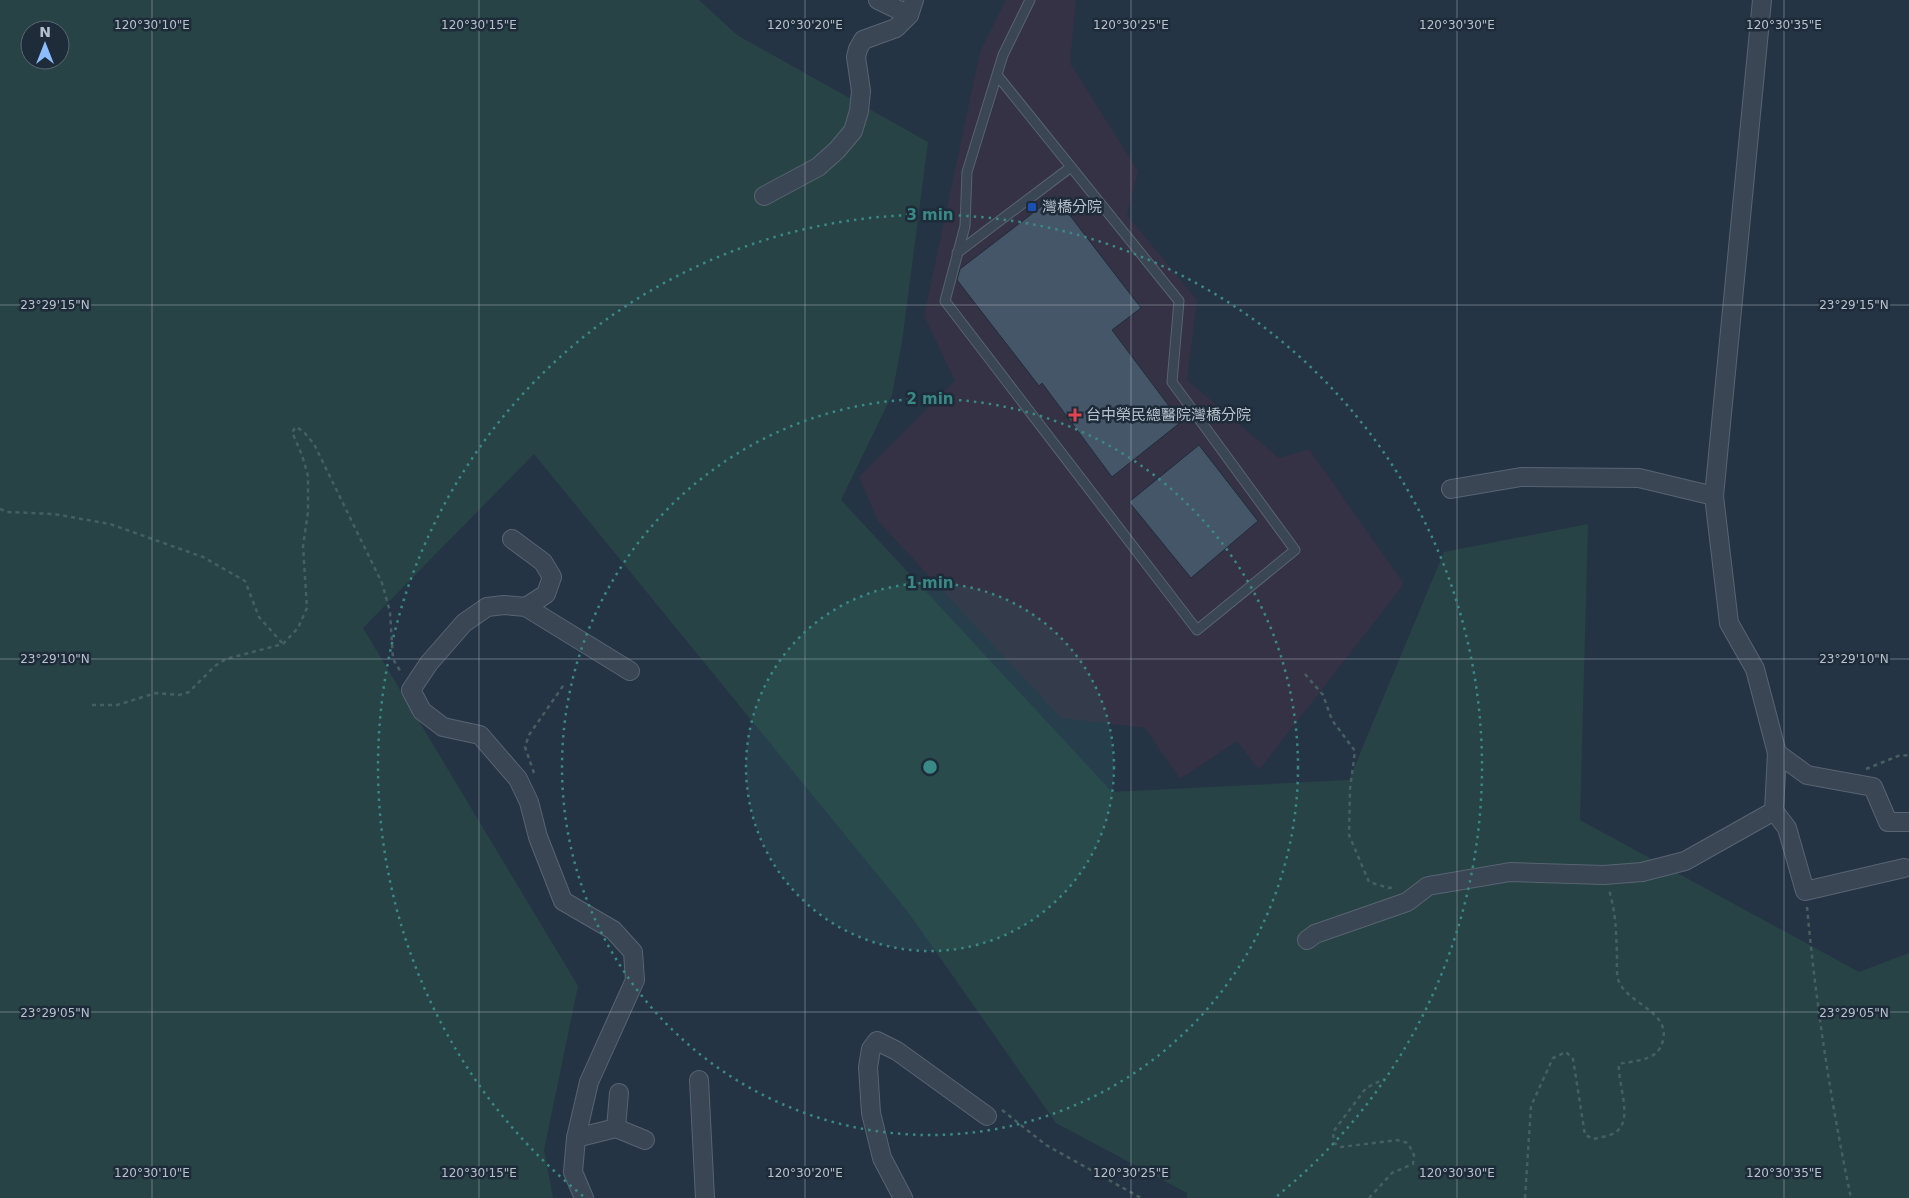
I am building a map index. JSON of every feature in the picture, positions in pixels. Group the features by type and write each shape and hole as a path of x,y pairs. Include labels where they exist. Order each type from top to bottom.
{"street":[{"path":"764,196 818,168 853,131 860,111 861,91 856,57 858,48 863,40 896,28 912,7 878,0"},
{"path":"1762,0 1714,496 1729,623 1754,669 1777,753 1774,811 1787,828 1805,891 1904,868"},
{"path":"1451,489 1521,477 1639,478 1714,496"},
{"path":"512,539 543,562 552,577 546,594 526,607"},
{"path":"584,1198 573,1172 576,1138 589,1082 635,980 632,952 613,930 564,901 538,837 529,802 518,779 480,735 444,726 422,711 412,690 429,663 464,623 487,607 504,605 526,607 630,671"},
{"path":"1777,753 1807,775 1873,787 1888,822 1909,822"},
{"path":"1307,940 1315,934 1407,902 1428,886 1510,872 1604,874 1642,872 1684,861 1774,811"},
{"path":"903,1198 882,1158 872,1113 868,1066 870,1049 877,1041 897,1051 987,1116"},
{"path":"699,1080 705,1198"},
{"path":"616,1128 619,1093"},
{"path":"576,1138 616,1128 646,1140"}],"lane":[{"path":"997,75 1178,301 1172,382 1295,550 1197,630 944,301 964,226 967,172 1003,55 1030,0"},
{"path":"957,253 1071,167"}],"path":[{"path":"92,705 117,705 156,693 179,695 189,692 215,666 226,659 284,644 298,628 307,608 303,546 308,512 308,476 302,455 292,432 296,427 303,431 314,444 382,583 390,612 393,658 412,690"},
{"path":"0,509 7,512 54,514 110,524 203,557 245,581 259,617 284,644"},
{"path":"1305,674 1324,695 1332,720 1355,751 1350,789 1349,834 1369,882 1389,888 1399,887"},
{"path":"534,774 525,747 529,735 565,684"},
{"path":"1866,769 1898,756 1909,755"},
{"path":"1525,1198 1531,1106 1553,1058 1566,1052 1573,1059 1585,1134 1594,1139 1616,1132 1622,1125 1625,1109 1618,1074 1620,1064 1652,1057 1661,1048 1664,1038 1660,1020 1626,993 1618,981 1615,909 1604,874"},
{"path":"1805,891 1813,968 1840,1148 1851,1198"},
{"path":"1369,1198 1392,1173 1413,1164 1414,1156 1408,1143 1397,1140 1341,1146 1334,1143 1333,1132 1366,1088 1384,1079"},
{"path":"987,1116 1001,1109 1046,1145 1141,1198"}],"shaded area":[{"name":"台中榮民總醫院灣橋分院","path":"1006,0 1076,0 1070,63 1138,171 1127,215 1197,300 1187,380 1279,458 1309,449 1404,584 1259,770 1237,741 1180,779 1145,728 1061,718 878,521 859,477 955,381 924,316 980,52"}],"green space":[{"path":"0,0 699,0 737,35 928,142 902,342 892,395 841,500 1112,792 1349,780 1444,552 1588,524 1580,820 1859,972 1909,953 1909,1198 1187,1198 1187,1193 1056,1123 908,912 534,454 363,628 578,986 544,1150 553,1198 0,1198"}],"building":[{"path":"1055,196 1141,308 1112,330 1181,422 1112,477 1042,383 1039,386 957,280 960,269"},
{"path":"1199,445 1258,521 1191,578 1129,502"}],"place":[{"name":"灣橋分院","path":"1032,207"},
{"name":"台中榮民總醫院灣橋分院","path":"1075,415"}]}
